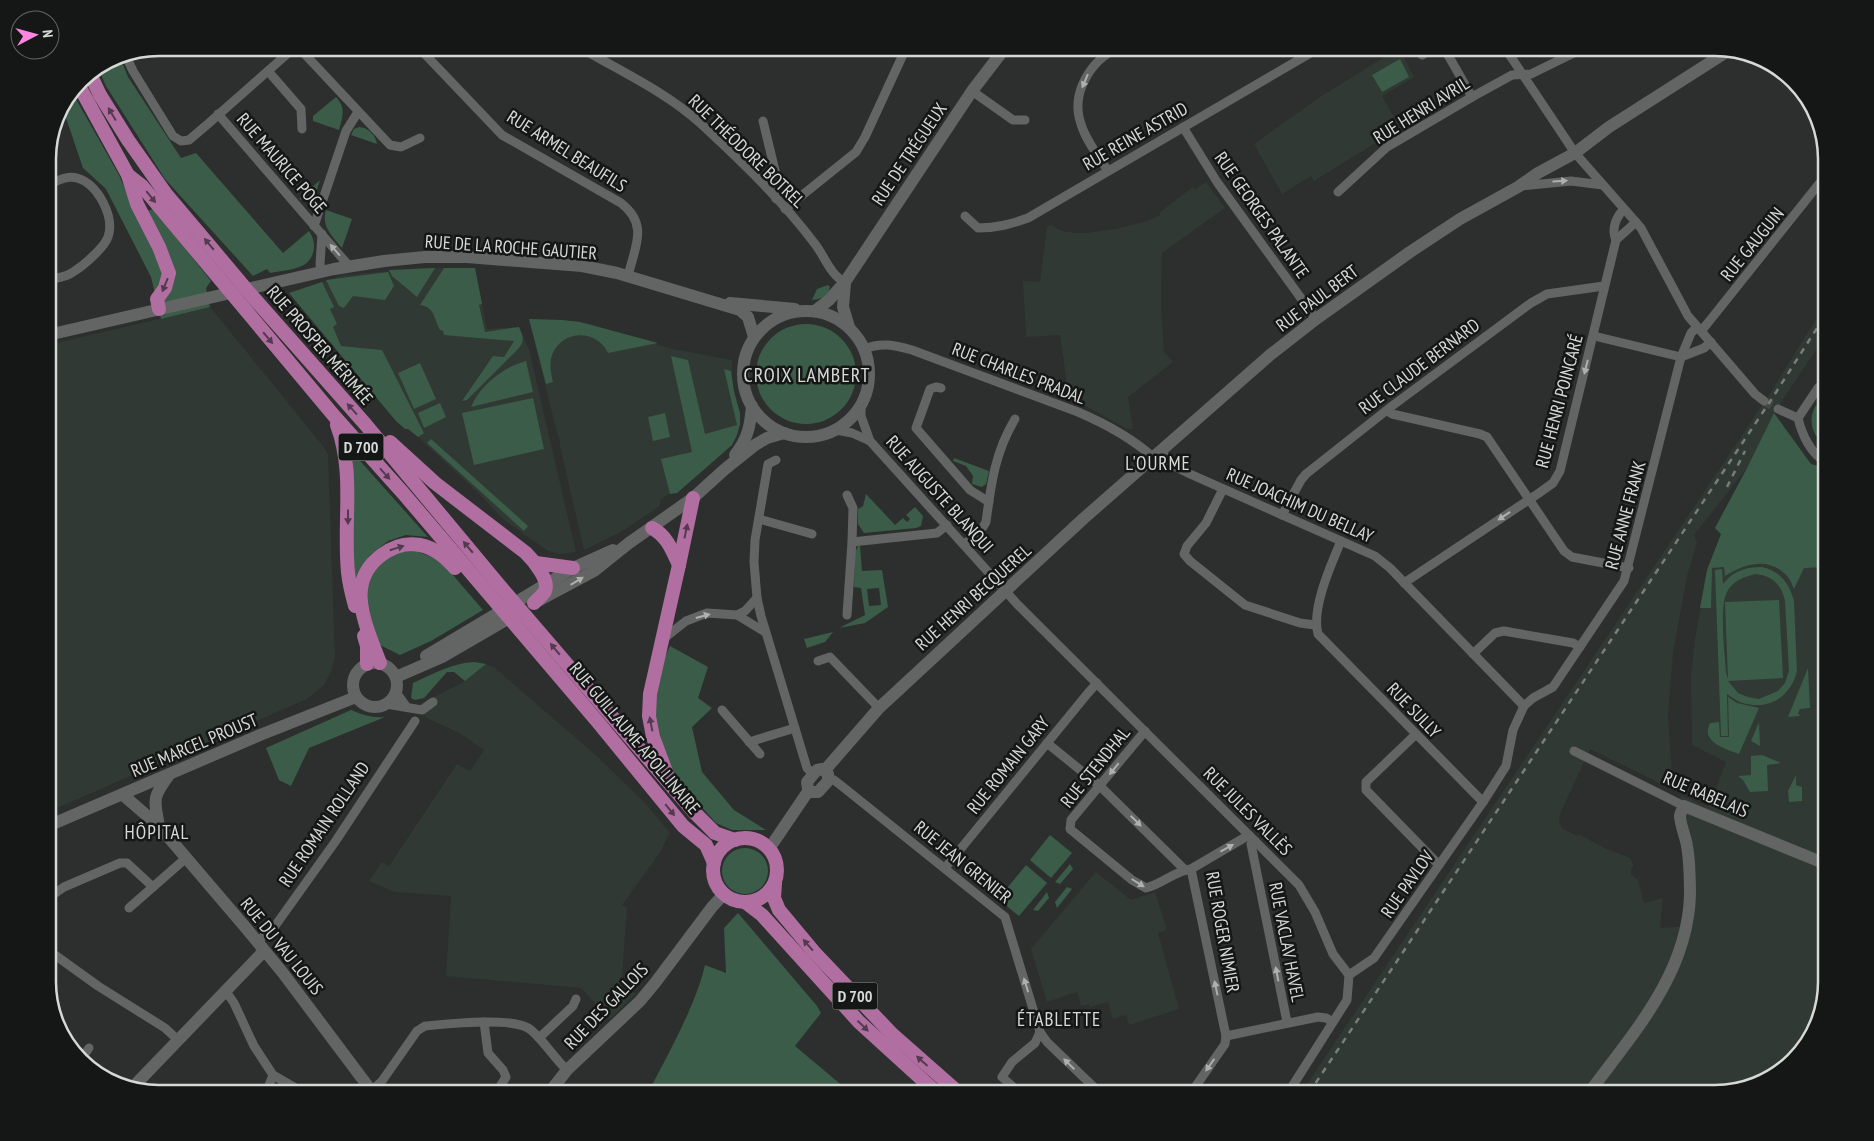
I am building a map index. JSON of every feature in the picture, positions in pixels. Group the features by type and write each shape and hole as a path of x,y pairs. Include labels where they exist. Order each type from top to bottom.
{"main road":[{"name":"RUE DE TRÉGUEUX","path":"810,311 829,300 845,282 972,91 999,56"},
{"name":"RUE PAUL BERT","path":"1158,455 1270,355 1316,319 1460,219 1575,153 1609,126 1720,56"},
{"name":"RUE PROSPER MÉRIMÉE","path":"93,80 123,133 166,194 252,296 366,425 489,591 522,639"},
{"name":"RUE PROSPER MÉRIMÉE","path":"82,91 128,175 142,186 335,417 489,591 538,630"},
{"path":"128,175 137,204 159,247 169,273 165,288 157,299 159,310"},
{"name":"RUE DE LA ROCHE GAUTIER","path":"56,333 321,272 401,258 448,257 566,264 628,276 706,300"},
{"name":"RUE DE TRÉGUEUX","path":"845,282 842,307 848,327"},
{"path":"706,300 810,311 833,316 858,337 864,349 869,367 868,386 862,404 850,419 836,430 812,437 784,433 767,423 752,406 744,382 747,351 754,338 768,323 785,314 810,311"},
{"path":"706,300 740,310 748,317 754,338"},
{"path":"725,469 745,441 749,429 752,406"},
{"path":"335,417 343,441 348,474 348,572 355,606 367,646 384,669"},
{"path":"366,425 378,431 435,484 526,552 536,562 546,584 545,592 534,603"},
{"path":"489,591 432,549 412,545 402,546 386,552 367,571 360,589 360,600 384,669 396,692 386,704 372,707 356,697 352,686 356,673 384,669 442,657 534,603 594,571 629,543 693,498 725,469 761,441 784,433"},
{"name":"RUE HENRI BECQUEREL","path":"822,774 878,708 1083,519 1158,455"},
{"path":"672,787 653,737 649,716 650,694 693,498"},
{"path":"652,528 661,532 679,565"},
{"path":"384,669 429,654 573,568 629,543"},
{"path":"536,562 573,568"},
{"name":"RUE GUILLAUME APOLLINAIRE","path":"538,630 704,824 716,833 735,840"},
{"name":"RUE GUILLAUME APOLLINAIRE","path":"522,639 578,699 683,826 706,845 714,863"},
{"name":"RUE MARCEL PROUST","path":"56,823 260,735 356,697"},
{"path":"769,849 809,790 807,782 822,774"},
{"name":"RUE DU VAU LOUIS","path":"159,826 154,801 160,787 169,775"},
{"name":"RUE DU VAU LOUIS","path":"136,789 148,803 159,826"},
{"name":"RUE DU VAU LOUIS","path":"123,795 159,826 261,946 367,1085"},
{"path":"1596,1085 1654,1006 1665,988 1680,953 1686,931 1690,897 1689,864 1680,816 1684,806"},
{"name":"RUE RABELAIS","path":"1684,806 1818,861"},
{"path":"744,838 754,839 762,843 769,849 777,865 775,883 770,891 754,901 738,901 724,894 715,880 714,863 718,853 735,840 744,838"},
{"name":"D 700","path":"775,883 774,898 779,910 809,946 892,1034 949,1085"},
{"name":"RUE DES GALLOIS","path":"556,1085 567,1070 640,1001 655,984 712,907 724,894"},
{"name":"D 700","path":"745,902 762,915 859,1022 927,1085"},
{"name":"RUE ROMAIN ROLLAND","path":"138,1082 225,990 261,946"}],"street":[{"path":"128,61 132,71 173,136 181,141 189,140 285,56"},
{"path":"306,56 390,145 401,148 420,138"},
{"name":"RUE ARMEL BEAUFILS","path":"427,56 502,134 621,202 629,209 636,219 638,235 628,276"},
{"name":"RUE THÉODORE BOTREL","path":"594,56 686,111 776,199 816,246 837,279 845,282"},
{"path":"785,209 856,152 865,137 902,56"},
{"path":"1105,56 1097,61 1087,74 1078,103 1081,124 1108,171"},
{"name":"RUE REINE ASTRID","path":"965,216 978,228 996,228 1011,225 1028,218 1305,56"},
{"path":"1449,56 1472,97"},
{"path":"1510,56 1575,153 1641,228 1688,316 1756,394 1764,400"},
{"name":"RUE HENRI AVRIL","path":"1338,192 1387,147 1512,75 1531,74 1568,56"},
{"path":"268,71 301,109 302,129"},
{"path":"972,91 1013,120 1025,120"},
{"path":"314,226 346,131 358,112"},
{"name":"RUE MAURICE POGE","path":"218,114 349,266"},
{"path":"763,120 779,188 776,199"},
{"name":"RUE GEORGES PALANTE","path":"1183,127 1216,182 1316,319"},
{"path":"56,181 71,177 78,178 89,184 107,211 111,223 108,238 98,250 72,274 56,278"},
{"name":"RUE PAUL BERT","path":"1518,187 1548,182 1571,181 1603,185"},
{"name":"RUE GAUGUIN","path":"1699,329 1708,324 1818,186"},
{"name":"RUE HENRI POINCARÉ","path":"1404,583 1552,483 1560,471 1603,299 1604,286 1616,240 1613,234 1617,216 1624,209"},
{"path":"1616,240 1636,222"},
{"name":"RUE MAURICE POGE","path":"321,272 322,234"},
{"name":"RUE CLAUDE BERNARD","path":"1282,515 1306,474 1538,297 1604,286"},
{"name":"RUE ANNE FRANK","path":"1524,706 1532,698 1553,687 1624,581 1629,568 1681,357 1690,333 1699,329"},
{"path":"1594,336 1681,357 1704,348 1711,342"},
{"name":"RUE CHARLES PRADAL","path":"864,349 877,344 892,344 905,348 1078,412 1099,421 1158,455"},
{"path":"941,388 930,389 916,428 970,490 989,502"},
{"path":"1818,388 1798,418 1807,442 1818,456"},
{"name":"RUE AUGUSTE BLANQUI","path":"862,404 861,416 870,441 1006,591"},
{"path":"1778,409 1798,418"},
{"path":"1387,411 1392,414 1487,437 1568,555 1629,568"},
{"path":"964,545 986,522 996,457 1004,437 1015,419"},
{"name":"RUE AUGUSTE BLANQUI","path":"836,430 852,433 870,441"},
{"name":"RUE JOACHIM DU BELLAY","path":"1158,455 1174,466 1223,489 1375,556 1404,583 1524,706"},
{"path":"776,460 768,464 755,540 754,562 757,598 765,632 807,768 822,774"},
{"path":"1223,489 1206,523 1187,546 1184,554 1190,561 1245,604 1300,623 1315,624 1325,581 1340,541"},
{"path":"847,495 852,508 852,542 847,615"},
{"path":"759,519 812,534"},
{"path":"852,542 937,533 947,526"},
{"name":"RUE JULES VALLÈS","path":"1006,591 1299,885 1315,912 1333,954 1349,975"},
{"path":"662,640 686,621 707,613 737,615 745,612 757,598"},
{"path":"737,615 765,632"},
{"name":"RUE SULLY","path":"1315,624 1318,634 1322,639 1482,802"},
{"path":"1474,654 1495,633 1504,631 1573,643 1580,647"},
{"path":"818,661 830,657 878,708"},
{"name":"RUE ROMAIN GARY","path":"945,868 1097,684"},
{"path":"396,692 406,706"},
{"path":"386,704 422,710 433,702"},
{"path":"1482,802 1506,766 1513,730 1524,706"},
{"path":"722,710 760,754"},
{"name":"RUE ROMAIN ROLLAND","path":"261,946 335,842 415,722"},
{"path":"749,742 795,728"},
{"name":"RUE STENDHAL","path":"1145,731 1071,820 1070,829 1132,880 1146,888 1188,870"},
{"path":"1415,735 1366,782 1366,790 1439,865"},
{"path":"1047,743 1100,786 1188,870"},
{"name":"RUE RABELAIS","path":"1574,751 1684,806"},
{"name":"RUE JEAN GRENIER","path":"822,774 843,787 1005,917 1040,1032"},
{"name":"RUE PAVLOV","path":"1349,975 1374,958 1482,802"},
{"name":"RUE ROGER NIMIER","path":"1226,1036 1188,870 1252,838"},
{"name":"RUE VACLAV HAVEL","path":"1252,838 1251,844 1287,1022"},
{"path":"129,908 186,858"},
{"path":"56,892 64,887 120,863 127,863 153,887"},
{"path":"56,956 98,986 165,1028 178,1040"},
{"path":"1294,1085 1347,1000 1349,975"},
{"path":"225,990 234,1003 254,1046 273,1074 290,1085"},
{"path":"539,1038 573,1006 576,999"},
{"path":"1197,1085 1225,1044 1226,1036 1318,1017 1326,1018 1333,1022"},
{"path":"378,1085 417,1031 425,1026 484,1022 522,1025 539,1038 567,1070"},
{"path":"484,1022 488,1053 503,1070 506,1077 501,1085"},
{"path":"1010,1085 1002,1078 1012,1062 1035,1043 1040,1032"},
{"path":"1040,1032 1046,1042 1091,1085"},
{"path":"85,1053 89,1048"},
{"path":"269,1085 273,1074"}],"shaded area":[{"path":"1386,56 1403,56 1414,77 1382,96 1400,128 1314,181 1311,176 1282,194 1254,144 1320,97"},
{"path":"1206,182 1225,208 1162,253 1161,302 1164,352 1173,362 1128,397 1133,429 1127,429 1084,405 1069,399 1060,335 1026,337 1023,281 1040,282 1047,227 1051,225 1062,231 1087,233 1120,228 1147,221 1160,215 1160,212 1193,187 1195,190"},
{"path":"425,268 475,268 487,329 519,327 529,349 576,552 561,554 548,551 504,520 418,437 396,421 289,293 343,275"},
{"path":"210,307 328,454 335,656 332,669 324,685 307,699 56,809 56,343"},
{"path":"1818,316 1818,347 1774,413 1747,468 1694,535 1697,543 1687,576 1673,653 1668,715 1673,790 1590,749 1560,814 1559,822 1563,829 1630,858 1634,865 1631,874 1638,880 1644,903 1663,898 1660,928 1693,925 1696,872 1690,834 1680,795 1709,807 1726,762 1692,745 1691,675 1707,570 1721,534 1770,554 1818,551 1818,982 1817,995 1810,1021 1796,1045 1788,1055 1766,1071 1754,1077 1728,1084 1306,1085 1769,395"},
{"path":"529,319 562,320 590,324 673,349 732,360 732,382 740,413 740,424 732,445 677,493 671,493 660,500 660,506 621,532 584,550 559,437"},
{"path":"486,664 495,668 598,757 646,804 670,833 659,854 622,905 627,908 621,991 637,993 610,1019 581,988 446,976 451,896 395,892 369,881 382,862 389,866 457,764 470,771 484,750 461,734 425,717 420,704 465,681"},
{"path":"1096,872 1131,900 1155,892 1167,930 1158,933 1179,1009 1129,1025 1126,1015 1113,1019 1108,1002 1090,1007 1089,1004 1081,1006 1077,992 1047,1002 1031,949"}],"green space":[{"path":"1400,59 1409,77 1382,92 1372,75"},
{"path":"122,63 128,77 181,158 196,153 283,253 309,231 312,235 314,250 307,263 295,268 270,273 267,269 253,276 165,179 106,86 101,75"},
{"path":"336,97 343,112 339,130 313,121 313,116"},
{"path":"76,99 119,175 136,214 154,209 211,281 206,288 210,307 161,319 151,277 106,189 83,168 66,118"},
{"path":"359,127 371,132 377,144 351,135 354,129"},
{"path":"320,180 314,199 308,202 299,199"},
{"path":"326,210 352,219 342,248 326,226"},
{"path":"435,268 417,297 392,276 389,270"},
{"path":"444,268 475,268 482,304 479,305 485,332 519,327 523,338 519,348 467,400 462,401 493,356 504,357 514,341 444,335 429,308 420,305"},
{"path":"388,272 394,286 385,300 353,296 344,308 339,306 326,280"},
{"path":"322,282 334,307 330,309 337,324 333,327 341,346 382,350 424,433 418,437 396,421 289,293"},
{"path":"828,285 830,287 826,295 812,300 817,289"},
{"path":"529,319 580,322 658,343 608,353 603,345 588,336 571,337 563,340 552,355 550,365 553,382 546,384"},
{"path":"806,324 825,327 842,338 853,355 856,374 853,393 842,410 825,421 806,424 787,421 770,410 759,393 756,374 759,355 770,338 787,327"},
{"path":"671,356 688,360 705,434 737,425 724,369 731,371 740,413 740,424 732,445 677,493 670,494 661,459 692,452"},
{"path":"526,361 533,392 471,407 480,391 501,372"},
{"path":"420,363 436,399 414,409 398,373"},
{"path":"533,398 544,449 474,465 462,413"},
{"path":"440,403 446,417 424,428 418,413"},
{"path":"1816,405 1818,407 1818,435 1816,436 1811,420"},
{"path":"665,413 670,437 653,441 648,417"},
{"path":"1774,413 1811,464 1818,466 1818,567 1804,568 1794,589 1787,576 1772,565 1748,565 1725,576 1724,567 1712,568 1711,608 1700,608 1707,570 1721,534 1715,528"},
{"path":"431,439 528,526 524,531 427,443"},
{"path":"353,453 428,537 406,535 388,541 369,556 356,582 350,570"},
{"path":"954,458 989,471 986,484 982,487 972,484 973,476 966,466 953,461"},
{"path":"866,494 895,525 903,518 907,522 910,519 906,515 915,507 923,516 921,526 864,533 858,524 858,509 863,506"},
{"path":"858,546 860,546 862,571 882,570 888,607 865,623 839,628 865,615 861,588 854,587 855,553","holes":["879,588 881,605 869,606 867,589"]},
{"path":"416,551 440,560 483,610 431,641 400,655 376,643 366,609 369,578 388,557 401,552"},
{"path":"1756,567 1774,571 1786,583 1792,595 1794,601 1797,671 1794,680 1783,695 1768,703 1750,705 1740,702 1727,694 1728,736 1721,736 1715,570 1722,569 1723,584 1735,573","holes":["1755,574 1775,582 1781,590 1785,601 1789,671 1785,683 1778,691 1759,699 1738,693 1728,681 1783,678 1779,600 1725,602 1728,679 1726,673 1723,608 1727,592 1732,585"]},
{"path":"833,632 825,642 807,648 804,639"},
{"path":"670,646 708,667 698,698 712,708 692,727 702,772 734,810 766,830 732,830 716,823 681,784 661,749 652,707 662,663"},
{"path":"474,662 486,664 465,681 454,672 447,672 424,698 415,700 411,698 413,683 450,667"},
{"path":"1808,668 1810,708 1800,709 1798,713 1800,716 1788,717"},
{"path":"1728,697 1737,703 1759,708 1739,754 1716,744 1708,735 1710,723 1719,722 1720,737 1729,737"},
{"path":"351,710 368,716 385,717 309,748 291,786 279,780 266,748"},
{"path":"1759,722 1760,746 1751,741"},
{"path":"1762,755 1781,763 1767,765 1768,791 1750,792 1743,780 1738,776 1751,775 1751,756"},
{"path":"1796,775 1796,785 1802,787 1802,801 1789,802 1788,791"},
{"path":"1050,835 1072,853 1051,878 1030,860"},
{"path":"745,848 758,852 764,858 768,871 764,884 758,890 745,894 732,890 726,884 722,871 726,858 732,852"},
{"path":"1070,864 1073,869 1060,884 1055,882"},
{"path":"1026,865 1047,883 1019,916 998,899"},
{"path":"1067,887 1072,889 1057,908 1055,902"},
{"path":"1047,892 1049,898 1038,911 1033,910"},
{"path":"738,913 817,1006 821,1013 795,1046 841,1085 652,1085 688,1013 705,965 726,973 724,928"}],"tunnel":[{"path":"1764,401 1778,409"}],"railway":[{"path":"1314,1085 1818,327"},
{"path":"1727,487 1745,451"}],"district":[{"name":"CROIX LAMBERT","path":"807,375"},
{"name":"L'OURME","path":"1158,463"},
{"name":"HÔPITAL","path":"157,832"},
{"name":"ÉTABLETTE","path":"1059,1019"}]}
